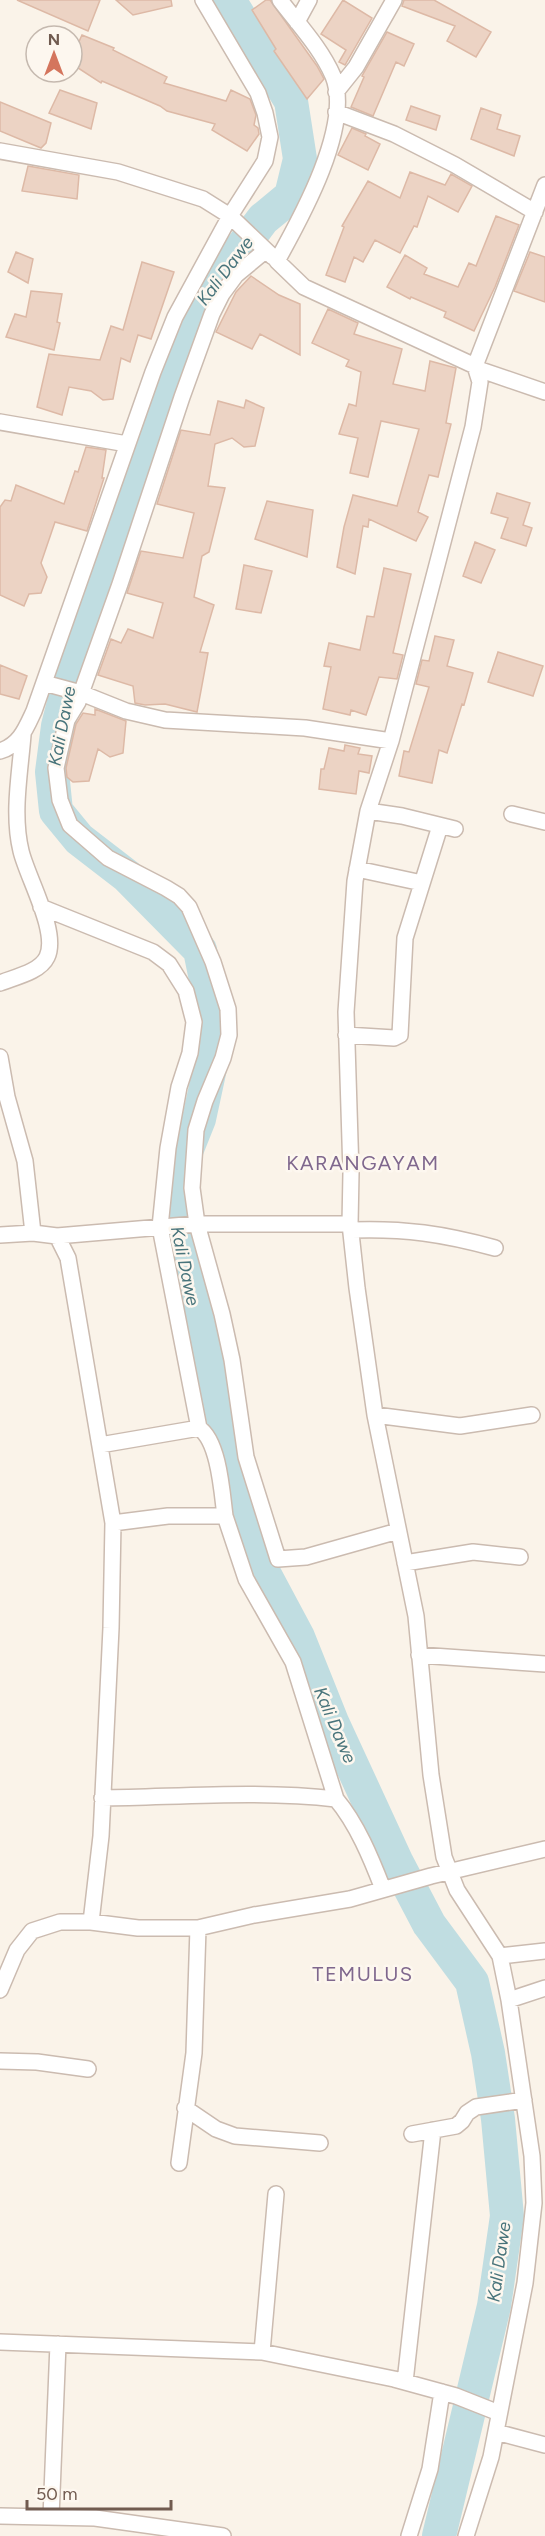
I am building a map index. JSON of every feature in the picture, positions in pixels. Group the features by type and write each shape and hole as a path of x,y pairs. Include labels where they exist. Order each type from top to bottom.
{"street":[{"path":"203,0 258,93 270,137 265,161 234,220 175,317 127,444 64,688 67,720 56,768 60,801 70,825 108,858 166,888 179,896 189,907 213,962 228,1009 230,1035 196,1130 190,1225 222,1314 242,1416 246,1457 278,1559 306,1557 398,1531"},
{"path":"277,261 323,173 336,112 334,78 323,57 280,0"},
{"path":"297,22 309,0"},
{"path":"336,92 356,67 394,0"},
{"path":"336,112 394,134 455,165 535,212"},
{"path":"0,151 118,172 203,200 234,220 304,287 476,368 545,392"},
{"path":"466,2536 491,2457 496,2432 495,2411 525,2283 539,2174 500,1956 457,1890 448,1872 431,1775 416,1616 375,1415 350,1227 351,1173 346,1012 357,869 368,811 391,741 473,427 480,396 476,368 545,185"},
{"path":"0,751 15,744 64,688 120,585 212,314 222,294 236,275 262,248"},
{"path":"0,422 127,444"},
{"path":"64,688 126,711 165,720 304,729 391,741"},
{"path":"0,983 33,970 44,962 48,955 48,928 21,849 17,800 23,735"},
{"path":"346,1035 394,1038 400,1035 405,938 422,883 448,827 368,811"},
{"path":"512,814 545,822"},
{"path":"357,869 422,883"},
{"path":"41,907 153,952 169,964 186,991 194,1022 190,1053 179,1087 168,1148 162,1227 199,1428 208,1438 219,1471 225,1516 246,1579 292,1662 336,1799 346,1811 389,1887"},
{"path":"0,1057 7,1097 25,1161 33,1233"},
{"path":"0,1235 33,1233 57,1236 190,1225 350,1227 438,1233 495,1248"},
{"path":"57,1236 68,1258 113,1523 111,1628 101,1836 91,1922"},
{"path":"375,1415 460,1426 532,1414"},
{"path":"100,1445 199,1428"},
{"path":"113,1523 168,1516 225,1516"},
{"path":"405,1563 473,1552 520,1557"},
{"path":"419,1655 545,1664"},
{"path":"102,1798 311,1796 336,1799"},
{"path":"0,1990 17,1950 32,1932 60,1922 91,1922 138,1928 198,1928 254,1915 350,1899 431,1876 545,1849"},
{"path":"179,2163 194,2053 198,1928"},
{"path":"500,1956 545,1951"},
{"path":"509,2000 545,1988"},
{"path":"0,2061 37,2062 88,2069"},
{"path":"412,2134 456,2126 466,2113 487,2105 524,2100"},
{"path":"185,2109 216,2129 235,2136 320,2143"},
{"path":"405,2382 433,2130"},
{"path":"262,2352 276,2194"},
{"path":"0,2342 262,2352 405,2382 449,2394 495,2411"},
{"path":"51,2517 58,2344"},
{"path":"409,2536 430,2469 449,2394"},
{"path":"496,2432 545,2445"},
{"path":"0,2516 130,2521 223,2536"}],"building":[{"path":"17,0 100,0 88,31 84,29 84,24 72,24"},
{"path":"116,0 171,0 172,6 133,15"},
{"path":"266,0 270,0 324,79 307,99 274,51 276,49 252,10"},
{"path":"343,0 372,18 345,65 339,62 346,50 321,34"},
{"path":"404,0 434,0 491,32 476,57 447,41 455,26 402,6"},
{"path":"387,32 414,44 404,66 396,62 373,116 351,107 364,77 362,76"},
{"path":"84,36 114,48 113,50 167,77 164,83 226,101 231,90 250,99 256,115 254,125 258,128 259,134 247,151 212,130 215,124 167,111 102,81 101,83 84,72"},
{"path":"60,90 97,103 91,129 49,113"},
{"path":"0,102 51,123 46,143 41,148 0,131"},
{"path":"411,106 440,116 436,130 406,120"},
{"path":"481,108 501,115 497,129 520,136 514,156 471,139"},
{"path":"352,128 380,144 368,170 338,155"},
{"path":"28,166 79,175 77,199 22,191"},
{"path":"410,172 445,185 451,174 472,186 458,212 428,196 417,227 414,226 400,253 375,240 363,262 354,257 345,282 326,275 344,227 342,226 368,181 400,198"},
{"path":"496,216 519,225 495,287 474,331 444,317 446,312 411,297 410,299 387,287 405,255 427,268 424,274 458,287 469,263 476,266"},
{"path":"16,252 33,259 28,283 8,272"},
{"path":"530,252 545,257 545,302 514,291"},
{"path":"142,262 174,272 151,339 138,335 130,362 121,358 113,399 103,400 91,391 69,387 62,415 37,407 49,354 100,360 111,326 123,330"},
{"path":"251,276 279,295 300,304 300,355 260,334 252,349 216,332 236,292"},
{"path":"31,291 62,294 57,322 60,323 54,350 6,337 15,314 26,317"},
{"path":"328,309 358,323 354,334 402,349 393,384 425,391 430,361 456,368 446,423 451,424 438,477 429,475 418,512 428,517 416,541 369,519 368,527 363,526 355,574 337,567 344,527 353,495 397,506 419,429 381,421 368,477 350,473 358,438 339,434 349,404 356,406 361,372 346,366 349,360 312,343"},
{"path":"246,400 264,408 255,446 244,447 232,438 215,444 208,486 225,488 209,552 202,556 194,597 214,605 200,652 208,653 197,712 165,704 135,703 133,686 98,675 111,639 121,643 128,629 153,638 163,603 127,593 141,551 183,558 194,513 157,504 181,430 210,435 218,401 244,408"},
{"path":"86,447 106,450 102,478 104,478 87,531 55,522 41,563 47,577 41,593 29,594 24,606 0,595 0,507 5,500 11,501 16,485 64,504"},
{"path":"497,493 530,503 523,525 532,528 526,546 501,538 508,518 491,513"},
{"path":"267,501 313,510 307,557 255,539"},
{"path":"475,542 495,550 481,583 463,576"},
{"path":"244,565 272,571 261,613 236,609"},
{"path":"384,568 411,574 393,653 403,655 397,679 379,677 366,715 351,710 350,715 323,709 331,667 324,666 329,643 360,650 367,616 374,617"},
{"path":"435,636 454,640 447,666 473,673 447,753 439,750 432,783 399,776 404,751 409,752 429,687 416,684 422,660 429,661"},
{"path":"498,652 543,666 533,696 488,682"},
{"path":"0,665 27,676 19,699 0,694"},
{"path":"95,709 126,721 123,753 110,757 98,749 89,781 73,782 67,777 66,768 76,724 83,713 95,715"},
{"path":"345,745 360,748 358,754 372,756 369,773 359,771 356,794 319,789 321,769 324,769 329,748 344,751"}],"waterway":[{"name":"Kali Dawe","path":"229,0 291,101 300,159 291,196 263,219 195,310 169,375 97,605 70,679 58,726 52,772 56,811 79,839 127,876 200,950 210,999 215,1045 199,1119 177,1174 174,1230 212,1378 234,1491 259,1564 298,1637 332,1722 397,1863 429,1924 472,1982 488,2053 498,2119 507,2216 494,2306 439,2536"}],"district":[{"name":"KARANGAYAM","path":"363,1163"},
{"name":"TEMULUS","path":"363,1974"}]}
